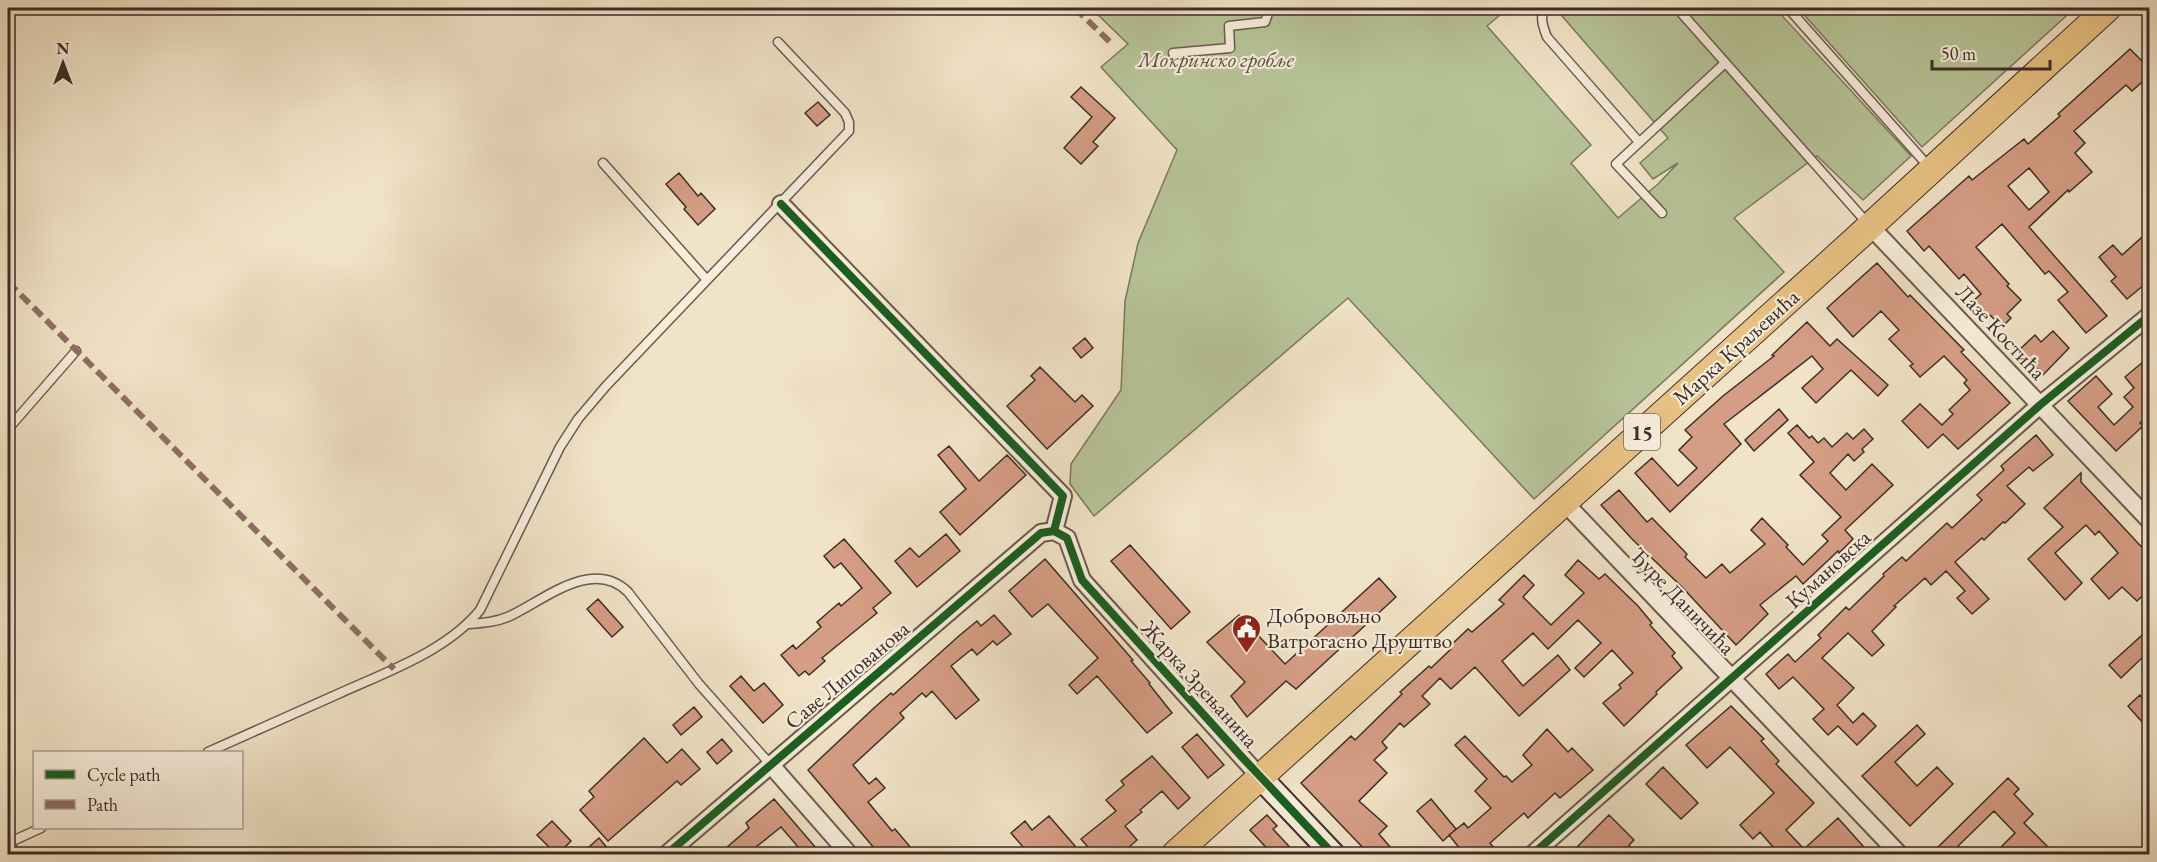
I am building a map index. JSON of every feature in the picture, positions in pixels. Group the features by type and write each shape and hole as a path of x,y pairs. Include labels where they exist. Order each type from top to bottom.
{"main road":[{"name":"Марка Краљевића","path":"1175,855 2108,8"}],"street":[{"path":"781,204 1063,496 1054,531"},
{"name":"Лазе Костића","path":"1870,226 2150,521"},
{"name":"Кумановска","path":"1533,855 2040,405 2150,315"},
{"name":"Ђуре Даничића","path":"1564,502 1899,855"},
{"name":"Саве Липованова","path":"667,855 1041,533 1054,531"},
{"name":"Жарка Зрењанина","path":"1054,531 1067,538 1082,580 1333,855"},
{"path":"770,764 849,855"}],"lane":[{"path":"1173,53 1230,48 1229,26 1265,22 1270,8"},
{"path":"1544,8 1541,16 1547,37 1639,142"},
{"path":"1677,8 1870,226"},
{"path":"1788,8 1931,170"},
{"path":"212,751 394,669 451,638 469,624 480,610 560,447 578,419 606,386 849,131 850,127 845,113 778,42"},
{"path":"1662,213 1616,164 1725,63"},
{"path":"603,163 707,280"},
{"path":"8,429 76,351"},
{"path":"469,624 500,620 555,591 589,579 603,578 617,583 628,592 699,684 770,764"},
{"path":"16,855 8,842 39,829"}],"green space":[{"name":"Мокринско гробље","path":"1091,8 1508,8 1487,26 1591,145 1571,163 1618,218 1658,184 1678,163 1653,179 1640,163 1668,138 1555,8 1775,8 1911,156 1863,200 1817,156 1734,218 1784,272 1534,499 1348,298 1094,516 1070,484 1071,464 1121,390 1125,301 1138,243 1177,150 1101,67 1128,44"},
{"path":"1798,8 2075,8 1922,147"}],"building":[{"path":"2130,49 2150,69 2150,75 2132,91 2126,85 2074,131 2085,143 2075,153 2092,172 2069,192 2068,190 2029,227 2107,316 2086,333 2058,300 2068,292 2049,271 2045,274 2002,224 1976,247 2021,300 2007,314 2011,318 2002,327 1990,315 1988,317 1973,301 1981,294 1964,274 1959,279 1929,246 1924,251 1907,231 1969,176 1972,180 2024,139 2028,144 2060,116 2058,114","holes":["2029,168 2049,192 2029,210 2008,186"]},
{"path":"1081,87 1115,118 1093,142 1098,146 1081,164 1064,148 1092,117 1071,97"},
{"path":"818,102 830,115 817,126 805,113"},
{"path":"679,173 698,196 701,193 715,209 698,225 666,184"},
{"path":"2150,230 2150,280 2127,299 2111,281 2116,277 2099,257 2113,245 2122,255"},
{"path":"1877,263 1908,297 1910,295 1964,350 1961,352 2010,403 1958,449 1943,434 1928,448 1902,421 1920,404 1942,425 1953,414 1949,410 1970,390 1964,383 1967,380 1944,356 1920,377 1910,366 1913,364 1889,339 1899,330 1881,311 1853,337 1827,308"},
{"path":"1807,322 1830,346 1837,339 1888,385 1878,396 1851,370 1816,403 1802,388 1823,369 1812,356 1724,424 1741,444 1670,512 1635,473 1652,458 1678,486 1697,468 1679,450 1692,437 1685,430 1723,396 1774,356 1772,355"},
{"path":"2053,331 2069,348 2043,375 2019,350 2035,335 2041,342"},
{"path":"1085,338 1093,348 1081,358 1073,348"},
{"path":"2150,356 2150,414 2140,423 2143,426 2116,451 2068,401 2096,376 2112,394 2098,407 2114,425 2133,407 2124,397 2134,388 2125,377"},
{"path":"1040,367 1075,402 1082,395 1093,406 1047,449 1007,406 1035,380 1031,376"},
{"path":"1779,409 1788,420 1754,451 1745,440"},
{"path":"1797,425 1809,438 1812,436 1818,443 1824,438 1832,447 1847,433 1853,439 1864,429 1873,439 1862,449 1864,452 1854,461 1848,454 1830,473 1846,490 1872,464 1893,485 1845,530 1853,539 1839,553 1838,551 1803,584 1796,576 1760,605 1768,614 1736,645 1601,505 1619,490 1647,522 1652,518 1687,554 1685,557 1706,578 1722,564 1730,573 1765,544 1751,530 1762,518 1788,545 1786,547 1803,565 1828,541 1822,535 1841,517 1800,475 1814,462 1788,433"},
{"path":"2036,435 2053,455 2033,471 2029,467 2007,486 2025,504 2005,523 2003,522 1984,540 1982,538 1955,562 1989,599 1972,614 1957,598 1965,591 1946,571 1931,585 1925,578 1894,606 1896,607 1872,631 1884,645 1872,656 1848,633 1822,658 1854,688 1837,705 1853,723 1863,713 1876,726 1857,745 1838,726 1828,735 1813,719 1824,709 1793,677 1779,689 1766,674 1788,654 1795,662 1821,638 1818,635 1846,607 1849,610 1902,557 1906,561 1947,523 1952,528 1982,500 1977,495 2004,470 2001,466"},
{"path":"949,446 979,481 1007,455 1026,475 960,535 940,512 966,489 938,455"},
{"path":"2081,473 2081,482 2150,556 2150,589 2137,601 2122,587 2109,599 2091,579 2118,553 2099,531 2095,535 2086,525 2055,553 2082,583 2065,600 2028,559 2063,527 2044,508"},
{"path":"946,534 960,551 917,587 895,561 910,548 919,557"},
{"path":"844,539 891,593 873,608 877,613 822,658 825,661 809,675 805,671 799,676 781,655 793,645 796,649 821,627 817,622 839,603 841,606 862,588 841,563 834,568 824,556"},
{"path":"1130,545 1190,612 1171,629 1111,561"},
{"path":"1045,559 1133,660 1131,661 1172,713 1147,733 1097,676 1077,694 1069,685 1098,658 1048,604 1032,617 1009,591"},
{"path":"1578,560 1599,579 1605,574 1638,606 1652,623 1650,625 1675,653 1672,656 1682,668 1624,726 1603,703 1621,688 1619,685 1633,673 1612,650 1584,677 1575,668 1601,643 1578,620 1548,649 1533,633 1502,661 1523,686 1558,655 1570,670 1519,716 1475,667 1451,689 1440,678 1422,696 1430,704 1404,727 1400,723 1382,742 1387,748 1374,760 1387,773 1359,801 1387,826 1379,834 1397,855 1370,855 1301,783 1351,736 1355,740 1402,694 1400,692 1429,666 1431,668 1468,629 1472,632 1504,604 1499,600 1524,575 1534,585 1523,597 1551,625 1584,593 1565,575"},
{"name":"Добровољно Ватрогасно Друштво","path":"1379,578 1396,597 1296,689 1286,681 1247,717 1231,696 1245,682 1207,642 1239,615 1285,664"},
{"path":"598,599 623,627 612,637 587,609"},
{"path":"994,615 1011,634 997,645 993,641 977,655 972,649 951,666 979,700 956,719 932,691 926,697 922,693 900,713 904,718 853,765 869,784 876,778 885,788 868,802 892,831 895,829 911,848 903,855 880,855 808,770 874,708 891,693 893,695 960,635 977,621 981,626"},
{"path":"2150,628 2150,644 2142,651 2145,655 2121,678 2109,665"},
{"path":"741,676 754,691 764,683 783,705 763,723 730,686"},
{"path":"2140,695 2150,706 2150,731 2128,706"},
{"path":"1731,706 1764,739 1761,741 1779,761 1776,764 1814,803 1786,830 1804,849 1838,818 1871,855 1780,855 1760,832 1753,839 1740,825 1774,793 1730,747 1707,768 1686,745"},
{"path":"694,707 702,717 681,735 673,725"},
{"path":"1917,725 1925,734 1895,762 1917,786 1937,767 1953,784 1910,826 1862,776"},
{"path":"1547,729 1568,752 1572,748 1593,770 1560,798 1555,793 1528,818 1524,813 1490,843 1500,855 1465,855 1449,835 1464,823 1468,828 1491,808 1475,791 1487,779 1455,745 1465,736 1504,777 1506,776 1512,782 1532,765 1523,755"},
{"path":"1197,734 1224,765 1208,778 1182,747"},
{"path":"644,738 667,763 682,749 700,769 681,785 677,781 608,841 580,810 594,797 589,791"},
{"path":"722,739 732,751 717,764 707,752"},
{"path":"1152,756 1190,798 1178,809 1162,791 1125,826 1137,840 1120,855 1095,855 1081,839 1116,811 1106,800 1124,785 1121,781"},
{"path":"1663,767 1698,803 1681,819 1646,784"},
{"path":"2008,778 2019,789 2014,794 2033,814 2024,823 2056,855 1993,855 2015,833 1994,811 1958,846 1965,855 1930,855"},
{"path":"774,799 822,855 805,855 781,827 756,847 762,855 718,855 749,828 746,823"},
{"path":"1431,799 1456,829 1443,841 1417,811"},
{"path":"1267,815 1277,826 1273,829 1297,855 1273,855 1250,830"},
{"path":"1609,815 1634,840 1629,845 1638,855 1569,855"},
{"path":"1049,816 1075,846 1064,855 1030,855 1011,833 1025,821 1032,830"},
{"path":"552,821 571,841 557,855 537,835"},
{"path":"599,838 613,855 580,855"}],"marked path":[{"path":"1075,8 1113,45"},
{"path":"8,282 394,669"}],"cycle path":[{"path":"781,204 1063,496 1054,531"},
{"path":"1533,854 2040,405 2150,315"},
{"path":"1054,531 1067,538 1082,580 1333,854"},
{"path":"667,854 1041,533 1054,531"}],"place":[{"name":"Добровољно Ватрогасно Друштво","path":"1246,654"}]}
